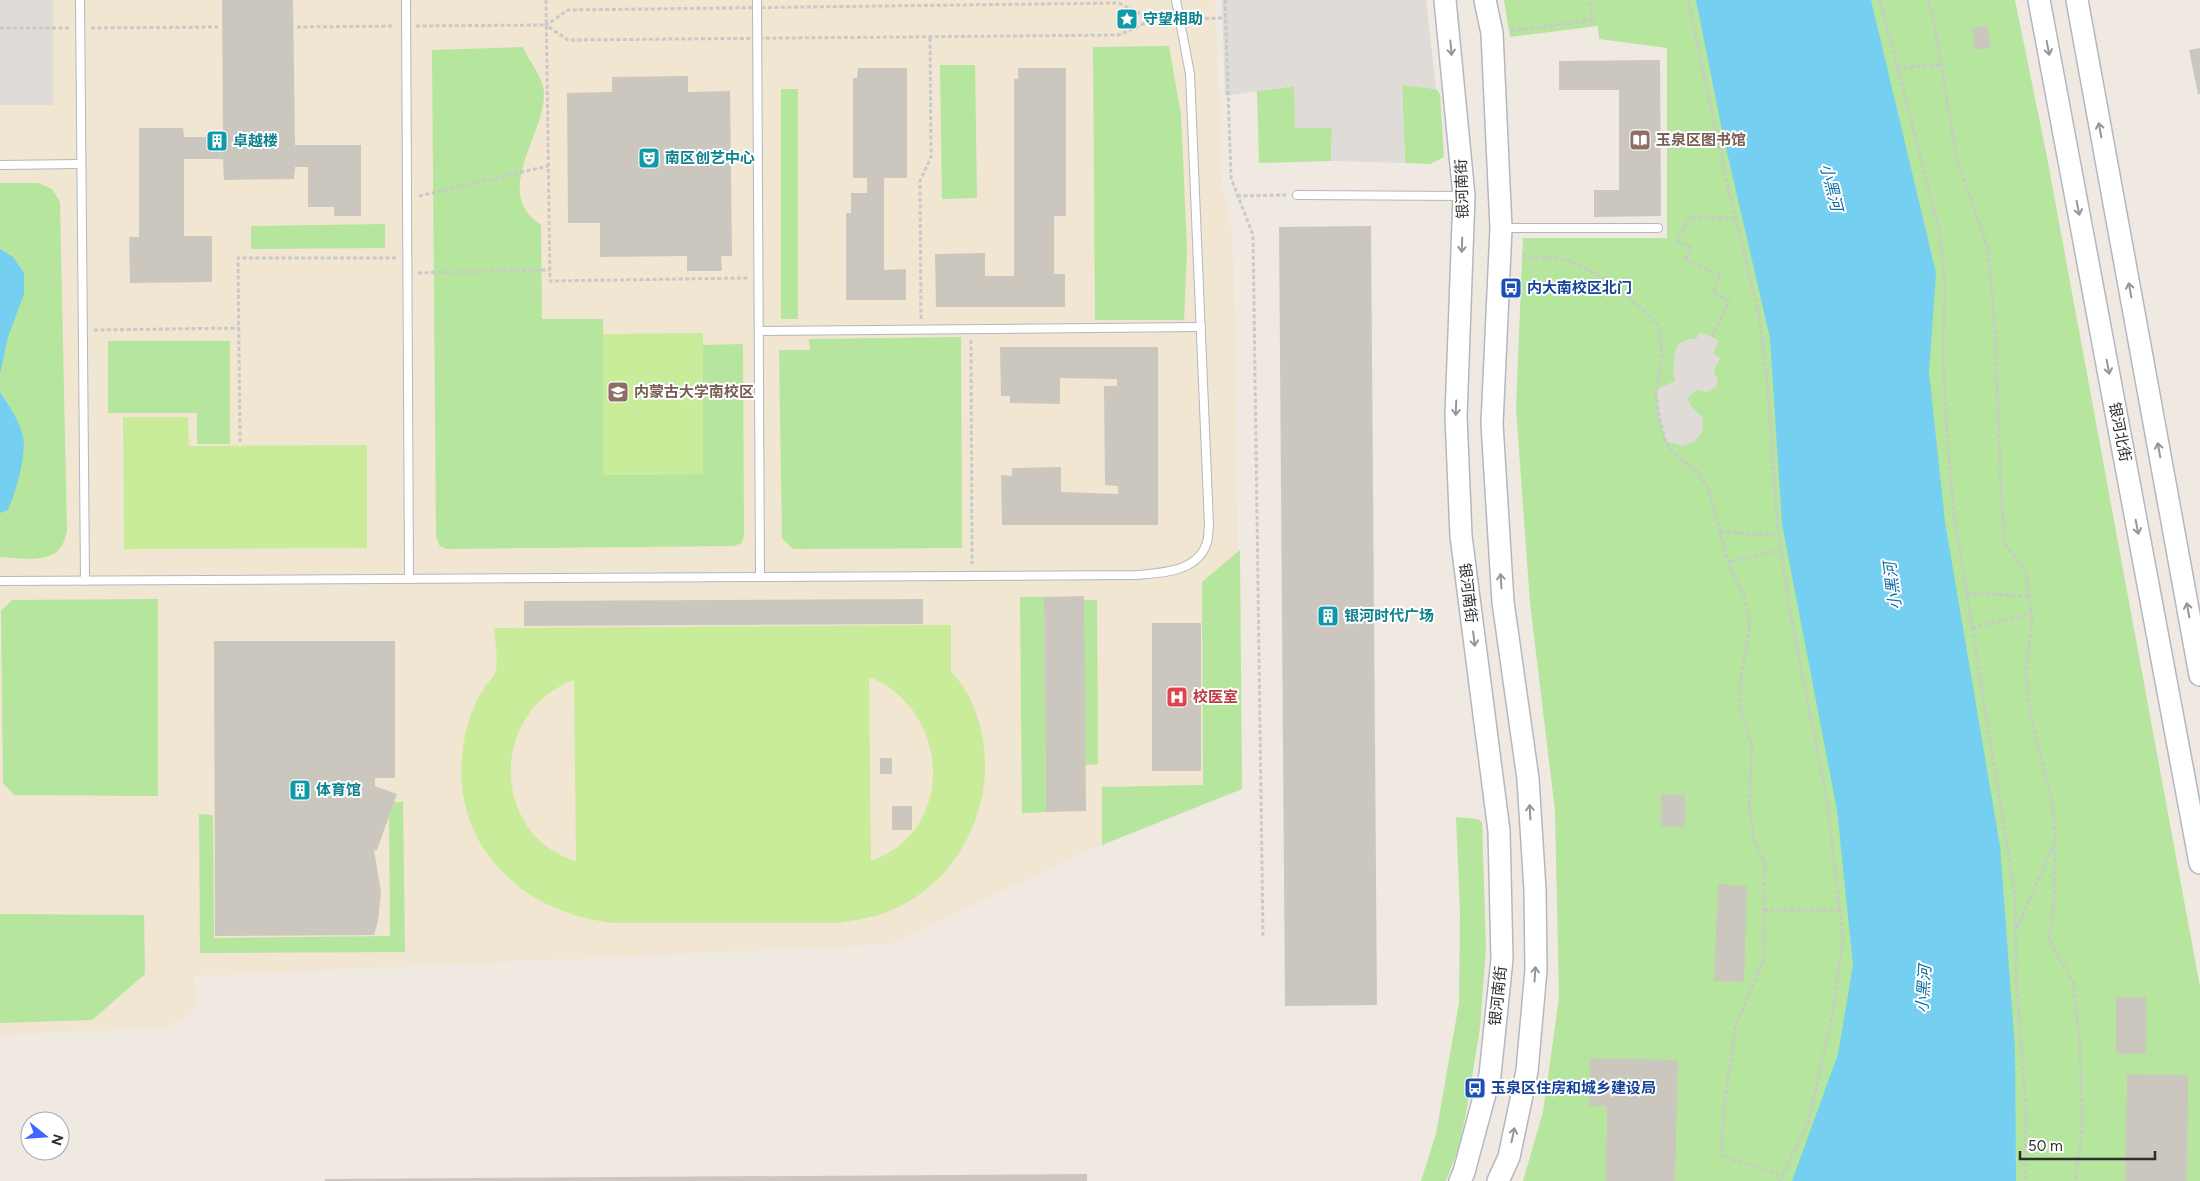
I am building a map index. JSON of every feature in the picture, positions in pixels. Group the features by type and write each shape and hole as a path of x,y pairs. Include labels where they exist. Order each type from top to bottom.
{"main road":[{"name":"银河南街","path":"1445,0 1464,196 1456,416 1461,536 1499,832 1502,959 1490,1075 1460,1181"},
{"path":"1485,0 1492,33 1502,228 1492,424 1503,602 1528,779 1535,890 1536,970 1527,1071 1509,1157 1498,1181"},
{"name":"银河北街","path":"2039,0 2200,863"},
{"path":"2077,0 2200,675"}],"lane":[{"path":"80,0 85,581"},
{"path":"406,0 409,579"},
{"path":"0,581 1137,575 1174,571 1195,560 1206,546 1209,525 1190,74 1176,0"},
{"path":"757,4 760,577"},
{"path":"0,164 81,164"},
{"path":"1297,195 1464,196"},
{"path":"1502,228 1658,228"},
{"path":"759,331 1201,327"}],"path":[{"path":"546,0 550,282 759,278"},
{"path":"943,0 943,6"},
{"path":"1224,0 1231,178 1253,235 1263,937"},
{"path":"1503,32 1593,20 1589,0"},
{"path":"1688,0 1760,320 1767,382 1780,550 1827,802 1843,937 1833,1012 1809,1120 1780,1181"},
{"path":"1880,0 1939,229 1944,284 1943,355 1947,437 1954,514 2015,896 2016,978 2026,1109 2025,1181"},
{"path":"1928,0 1942,65 1957,160 1988,248 1995,332 2005,544 2026,571 2031,614 2026,671 2030,713 2052,801 2054,903 2049,940 2073,982 2080,1046 2082,1130 2075,1181"},
{"path":"297,27 546,25 568,10 757,4 943,6 1119,3 1152,20 1119,35 568,40 546,25"},
{"path":"0,28 218,27"},
{"path":"921,330 920,181 931,157 930,37"},
{"path":"1897,68 1942,65"},
{"path":"407,199 548,166"},
{"path":"1237,196 1297,195"},
{"path":"1712,337 1729,301 1713,293 1721,276 1685,260 1691,248 1677,242 1688,218 1736,218"},
{"path":"1522,256 1566,259 1614,283 1659,326 1662,355 1656,392 1659,418 1667,445 1680,460 1700,474 1709,490 1728,562 1745,599 1750,626 1741,677 1740,707 1752,747 1749,804 1754,841 1765,864 1762,961 1736,1024 1724,1107 1721,1156 1783,1176"},
{"path":"240,442 238,258 407,258"},
{"path":"407,273 550,270"},
{"path":"83,330 239,328"},
{"path":"971,329 972,576"},
{"path":"1720,532 1778,535"},
{"path":"1728,562 1780,550"},
{"path":"1966,593 2029,596"},
{"path":"1972,628 2031,614"},
{"path":"2016,930 2054,843"},
{"path":"1764,910 1840,910"}],"shaded area":[{"name":"内蒙古大学南校区","path":"0,0 1215,0 1222,186 1233,233 1242,789 1076,855 893,944 194,976 195,1011 167,1028 0,1035"},
{"path":"0,0 53,0 53,105 0,105"},
{"path":"1222,0 1426,0 1436,89 1402,85 1405,163 1331,161 1332,128 1295,128 1294,86 1225,96"},
{"path":"1700,332 1719,340 1713,354 1720,358 1714,371 1718,380 1716,386 1711,390 1707,392 1696,390 1687,399 1693,409 1703,418 1703,426 1702,432 1694,442 1682,446 1666,441 1659,418 1657,389 1675,381 1673,371 1675,351 1679,344 1688,339 1696,339"}],"green space":[{"path":"1504,0 2015,0 2047,157 2200,987 2200,1181 1523,1181 1543,1112 1559,998 1555,811 1530,603 1516,408 1523,238 1667,238 1667,48 1599,39 1598,26 1510,37"},
{"path":"1169,46 1181,114 1187,249 1184,320 1095,320 1093,47"},
{"path":"523,47 542,82 544,93 542,109 520,180 521,197 527,212 541,225 542,319 603,319 604,475 703,474 703,345 743,344 744,535 742,543 734,546 446,549 439,545 436,536 432,50"},
{"path":"940,65 975,65 977,198 942,199"},
{"path":"1402,85 1436,89 1440,94 1444,157 1430,164 1405,163"},
{"path":"1294,86 1332,128 1331,161 1259,163 1257,91"},
{"path":"781,89 798,89 798,319 781,319"},
{"path":"0,183 38,183 52,189 60,202 67,532 62,545 56,552 49,556 33,559 0,557"},
{"path":"385,224 385,248 251,249 251,226"},
{"path":"703,333 703,474 603,475 603,334"},
{"path":"961,337 962,548 793,549 782,538 779,350 810,350 809,339"},
{"path":"108,341 230,341 230,444 197,444 197,413 108,413"},
{"path":"123,417 188,417 189,446 367,445 367,548 124,549"},
{"path":"1240,550 1242,789 1102,845 1102,787 1203,785 1202,582"},
{"path":"1020,597 1044,597 1046,812 1022,813"},
{"path":"158,599 158,796 14,795 3,783 1,611 12,600"},
{"path":"1083,600 1097,600 1098,764 1085,765"},
{"path":"951,625 951,672 964,688 974,707 978,717 984,748 985,773 982,798 975,822 964,845 950,866 933,884 913,899 890,911 864,918 838,923 616,923 581,917 549,905 521,888 497,866 479,840 467,810 461,777 464,741 474,707 496,669 494,628","holes":["869,677 896,693 916,715 928,741 933,770 930,798 918,824 899,846 871,861","574,680 576,861 547,846 527,825 515,799 511,771 515,743 527,717 546,695"]},
{"path":"394,802 403,802 405,952 200,953 199,814 213,815 214,938 390,936 389,816"},
{"path":"1456,817 1478,819 1482,822 1486,948 1480,1028 1458,1150 1446,1181 1421,1181 1436,1134 1459,1003 1460,911"},
{"path":"0,914 144,915 145,974 92,1020 0,1023"}],"water":[{"name":"小黑河","path":"1696,0 1871,0 1936,273 1929,372 1945,522 2000,846 2015,1049 2016,1181 1792,1181 1838,1054 1853,965 1837,810 1782,524 1770,338 1723,135"},
{"path":"0,249 13,257 24,273 24,294 8,337 0,374"},
{"path":"0,392 19,425 24,445 20,474 14,494 8,510 0,513"}],"building":[{"name":"卓越楼","path":"222,0 293,0 295,145 361,145 361,216 334,216 334,207 308,207 308,167 295,167 294,179 224,180 223,159 184,159 184,236 212,236 212,282 130,283 129,237 139,237 139,128 183,128 184,137 223,137"},
{"path":"1987,26 1991,48 1975,50 1972,28"},
{"path":"2200,48 2200,94 2198,94 2189,50"},
{"name":"玉泉区图书馆","path":"1660,60 1661,216 1594,217 1594,190 1619,190 1619,90 1559,90 1559,61"},
{"path":"858,68 907,68 907,178 884,178 884,270 906,269 906,300 846,300 846,213 851,213 851,193 867,193 867,178 853,178 853,78 857,78"},
{"path":"1018,68 1066,68 1066,216 1054,216 1054,274 1065,274 1065,307 936,307 935,254 985,253 985,276 1014,276 1014,79 1018,79"},
{"name":"南区创艺中心","path":"688,76 688,92 730,91 732,256 721,256 722,271 687,271 687,256 600,257 600,223 568,223 567,93 612,92 612,77"},
{"name":"银河时代广场","path":"1371,226 1377,1005 1285,1006 1279,227"},
{"path":"1000,347 1158,347 1158,525 1002,525 1001,475 1012,476 1012,468 1061,467 1061,492 1118,494 1118,486 1105,485 1104,386 1117,386 1117,379 1060,378 1060,404 1010,403 1010,396 1001,396"},
{"path":"1084,596 1086,811 1046,812 1044,597"},
{"path":"923,599 923,624 524,626 524,601"},
{"name":"校医室","path":"1152,623 1201,623 1201,771 1152,771"},
{"name":"体育馆","path":"214,641 395,641 395,778 375,778 375,786 397,794 377,850 374,850 381,892 378,921 374,935 215,936"},
{"path":"880,758 892,758 892,774 880,774"},
{"path":"1661,795 1685,795 1685,827 1661,827"},
{"path":"892,806 912,806 912,830 892,830"},
{"path":"1718,884 1747,886 1744,982 1714,981"},
{"path":"2116,997 2146,997 2146,1054 2116,1054"},
{"path":"1590,1058 1678,1060 1675,1181 1606,1181 1607,1106 1589,1106"},
{"path":"2127,1074 2188,1075 2187,1181 2125,1181"},
{"path":"1087,1174 1087,1181 325,1181 325,1179"}],"place":[{"name":"守望相助","path":"1127,19"},
{"name":"玉泉区图书馆","path":"1640,140"},
{"name":"卓越楼","path":"217,141"},
{"name":"南区创艺中心","path":"649,158"},
{"name":"内大南校区北门","path":"1511,288"},
{"name":"内蒙古大学南校区","path":"618,392"},
{"name":"银河时代广场","path":"1328,616"},
{"name":"校医室","path":"1177,697"},
{"name":"体育馆","path":"300,790"},
{"name":"玉泉区住房和城乡建设局","path":"1475,1088"}]}
